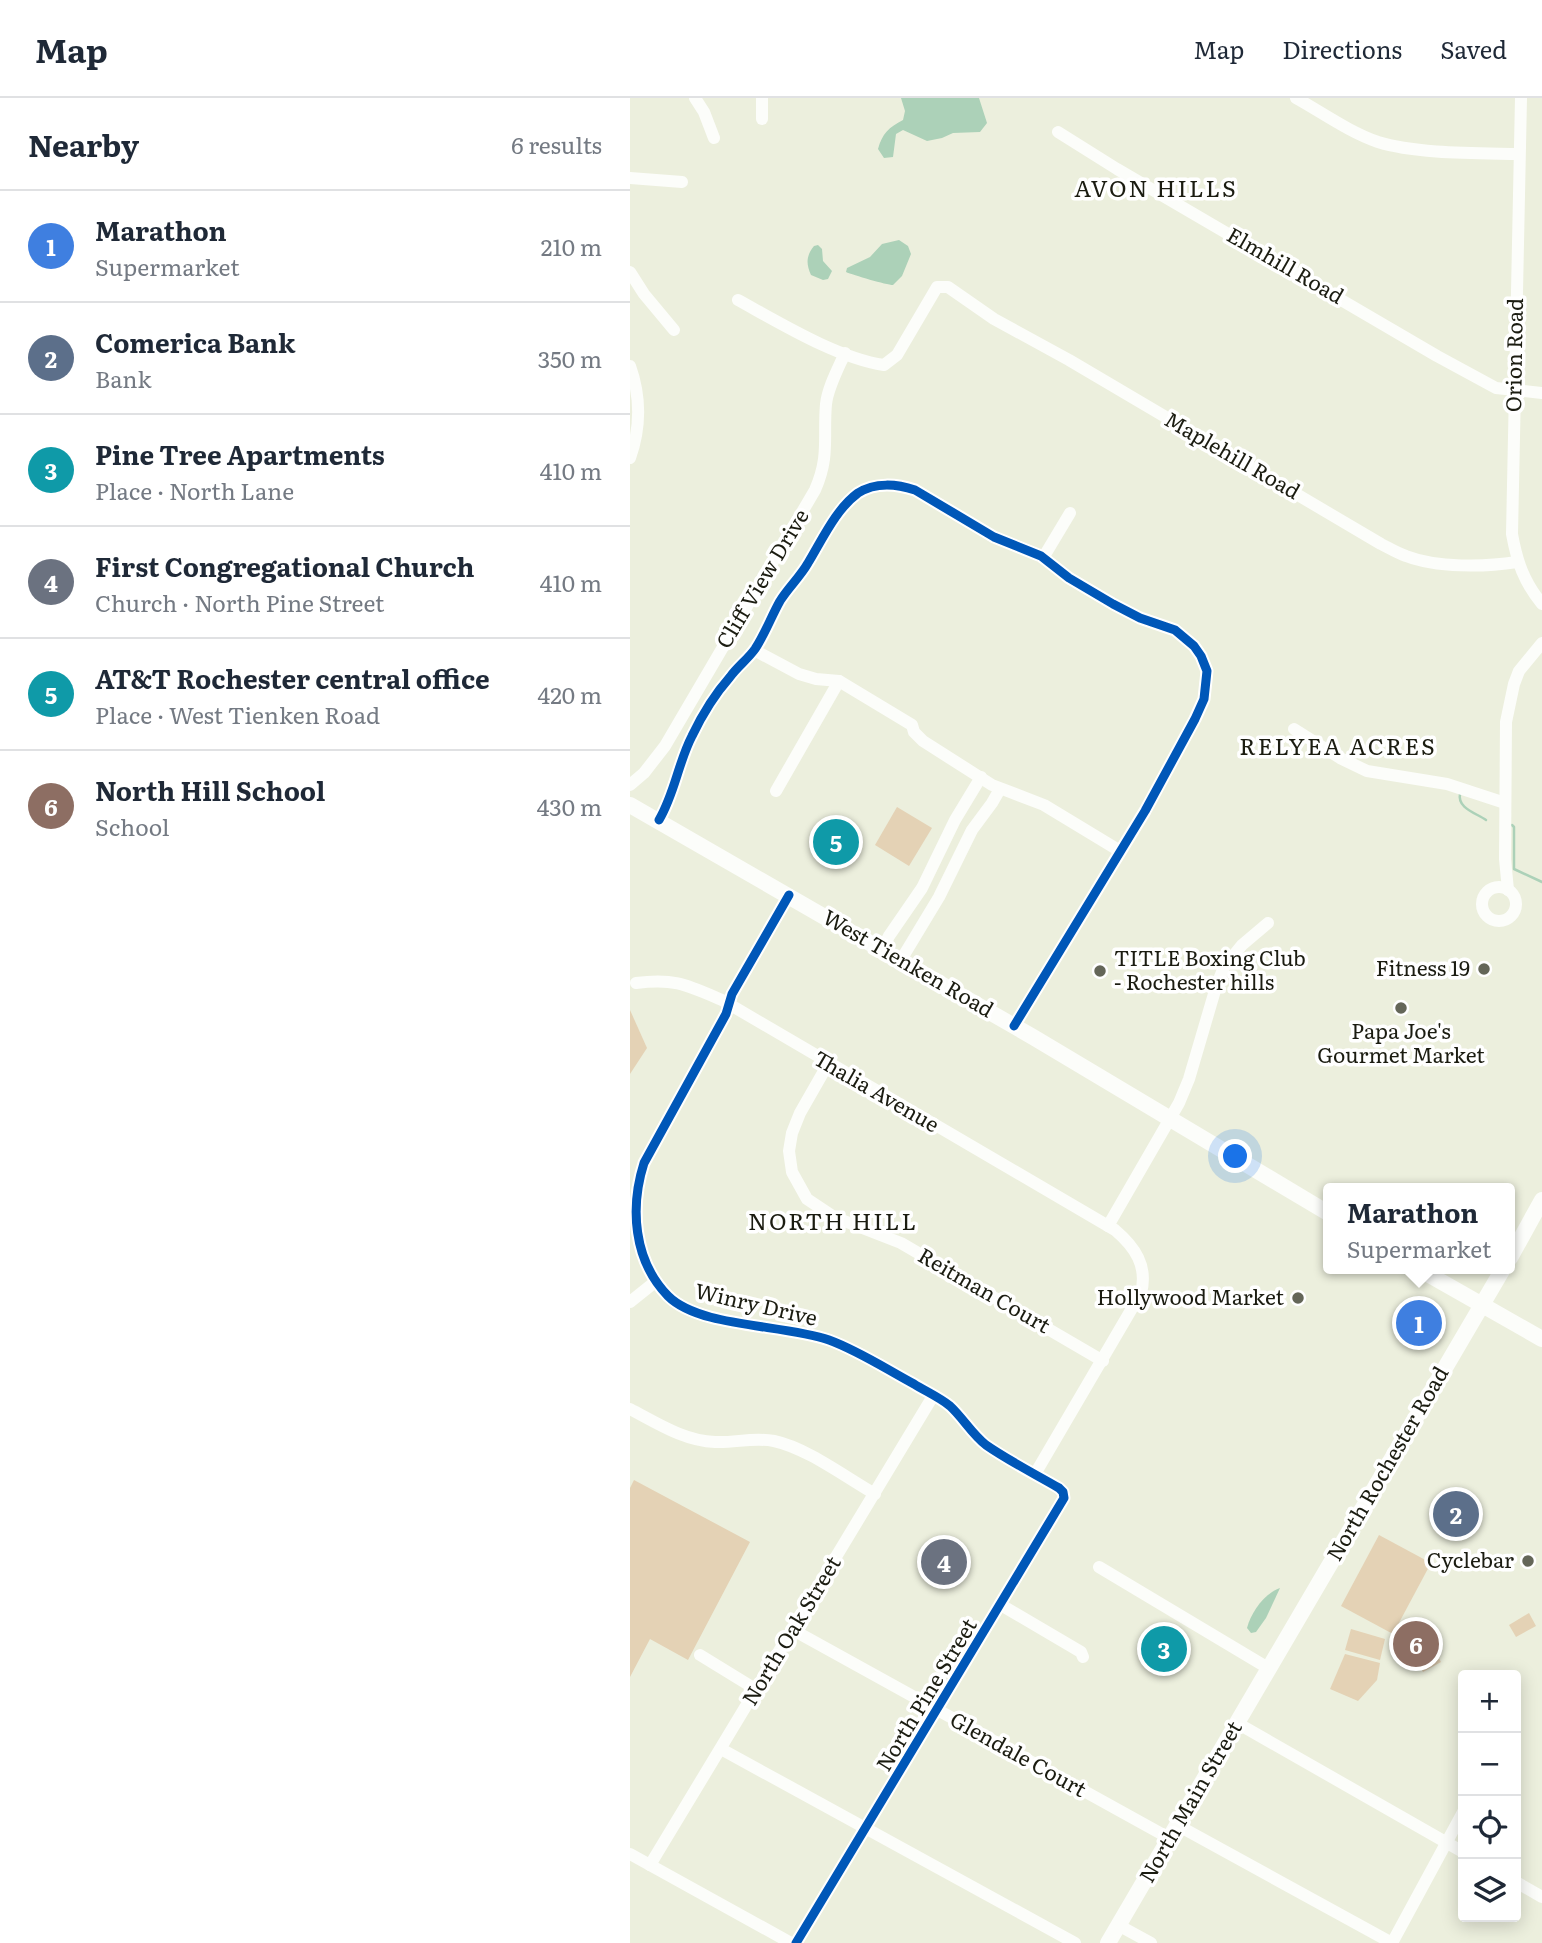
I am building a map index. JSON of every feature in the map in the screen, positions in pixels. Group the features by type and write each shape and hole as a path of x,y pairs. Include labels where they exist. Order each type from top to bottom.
{"main road":[{"name":"West Tienken Road","path":"630,805 1014,1026 1323,1210"},
{"path":"1515,1249 1542,1200"},
{"path":"1428,1274 1542,1339"},
{"name":"North Rochester Road","path":"1270,1664 1500,1274"},
{"name":"North Main Street","path":"1108,1943 1270,1664"}],"street":[{"path":"695,98 704,112 714,138"},
{"path":"762,98 762,118"},
{"path":"1296,98 1361,134 1390,145 1453,152 1520,154"},
{"name":"Orion Road","path":"1521,98 1512,534 1517,562 1525,581 1542,604"},
{"name":"Elmhill Road","path":"1058,132 1117,169 1496,388 1542,393"},
{"path":"630,178 682,182"},
{"path":"630,272 644,295 674,330"},
{"name":"Maplehill Road","path":"845,353 864,362 884,365 897,355 937,287 948,286 994,318 1408,557 1481,566 1517,562"},
{"path":"738,300 845,353"},
{"name":"Cliff View Drive","path":"630,785 644,773 665,747 815,490 824,467 827,403 845,353"},
{"path":"630,366 636,384 639,419 630,458"},
{"path":"659,820 670,801 692,735 727,680 754,650 781,599 806,567 827,531 857,494 867,489 888,484 915,490 962,520 1043,558 1076,583 1113,604 1140,618 1175,630 1194,646 1201,656 1207,671 1204,699 1146,811 1014,1026"},
{"path":"1043,558 1070,513"},
{"path":"1502,889 1507,872 1505,803 1506,722 1509,702 1519,671 1542,643"},
{"path":"754,650 799,674 839,681 912,725 914,732 923,741 1000,789 1044,805 1120,851"},
{"path":"776,791 839,681"},
{"path":"1294,729 1329,752 1367,771 1447,784 1505,803"},
{"path":"882,950 922,888 955,820 981,777"},
{"path":"901,960 939,897 972,830 1000,789"},
{"name":"Winry Drive","path":"789,895 732,993 726,1014 644,1163 634,1199 635,1221 643,1254 655,1282 670,1298 686,1309 715,1318 824,1338 872,1360 947,1404 981,1441 1035,1474"},
{"path":"1035,1474 1141,1293 1144,1281 1141,1260 1125,1238 1108,1226 1171,1118 1189,1079 1222,971 1242,946 1268,923"},
{"name":"Thalia Avenue","path":"636,983 660,980 683,983 729,1004 1108,1226"},
{"name":"Reitman Court","path":"828,1064 800,1113 792,1133 789,1151 792,1172 807,1199 834,1217 901,1243 1103,1360"},
{"path":"630,1303 655,1282"},
{"name":"North Oak Street","path":"650,1865 933,1396"},
{"path":"630,1409 694,1440 729,1442 760,1439 788,1445 874,1494"},
{"name":"North Pine Street","path":"796,1943 1064,1498 1063,1492 1035,1474"},
{"path":"1099,1567 1270,1664"},
{"path":"1001,1605 1081,1652 1083,1657"},
{"name":"Glendale Court","path":"793,1630 938,1711 1392,1943"},
{"path":"700,1655 757,1690"},
{"path":"1237,1723 1458,1849"},
{"path":"722,1749 1075,1943"},
{"path":"1392,1943 1458,1821"},
{"path":"630,1854 791,1943"},
{"path":"1521,1885 1542,1897"},
{"path":"1118,1925 1151,1943"}],"shaded area":[{"path":"901,98 979,98 987,123 980,132 953,133 927,141 903,130 896,134 893,157 884,158 878,149 887,132 903,120 905,111"},
{"path":"899,240 908,246 911,254 902,276 893,285 846,272 847,268 870,257 882,244"},
{"path":"818,245 822,249 823,261 832,271 828,279 823,280 811,275 808,267 809,253"},
{"path":"897,807 932,828 909,866 875,845"},
{"path":"630,1010 647,1048 630,1074"},
{"path":"634,1480 750,1542 688,1660 650,1639 630,1677 630,1488"},
{"path":"1379,1535 1431,1563 1393,1634 1341,1606"},
{"path":"1280,1588 1266,1618 1256,1632 1251,1633 1247,1628 1255,1610 1269,1594"},
{"path":"1529,1613 1536,1626 1516,1637 1509,1625"},
{"path":"1351,1629 1385,1639 1380,1660 1345,1650"},
{"path":"1435,1651 1441,1662 1423,1672 1417,1661"},
{"path":"1345,1654 1380,1663 1377,1680 1358,1701 1330,1689"}],"waterway":[{"path":"1460,794 1464,807 1486,820"},
{"path":"1512,825 1514,869 1542,882"}],"cycle path":[{"path":"659,820 687,746 709,705 755,649 780,601 805,568 836,516 850,500 865,489 886,485 915,490 994,537 1041,556 1069,578 1113,604 1140,618 1175,630 1194,646 1201,656 1207,671 1204,699 1145,811 1014,1026"},
{"path":"789,895 732,994 726,1014 644,1163 636,1215 641,1250 648,1266 656,1282 668,1296 682,1306 721,1320 829,1340 937,1397 955,1411 986,1445 1059,1488 1064,1498 796,1943"}],"place":[{"name":"AT&T Rochester central office","path":"836,842"},
{"name":"Fitness 19","path":"1484,969"},
{"name":"TITLE Boxing Club - Rochester hills","path":"1100,971"},
{"name":"Papa Joe's Gourmet Market","path":"1401,1008"},
{"name":"Hollywood Market","path":"1298,1298"},
{"name":"Marathon","path":"1419,1323"},
{"name":"Comerica Bank","path":"1456,1514"},
{"name":"Cyclebar","path":"1528,1561"},
{"name":"First Congregational Church","path":"944,1562"},
{"name":"North Hill School","path":"1416,1644"},
{"name":"Pine Tree Apartments","path":"1164,1649"}],"district":[{"name":"AVON HILLS","path":"1156,189"},
{"name":"RELYEA ACRES","path":"1338,747"},
{"name":"NORTH HILL","path":"833,1222"}]}
